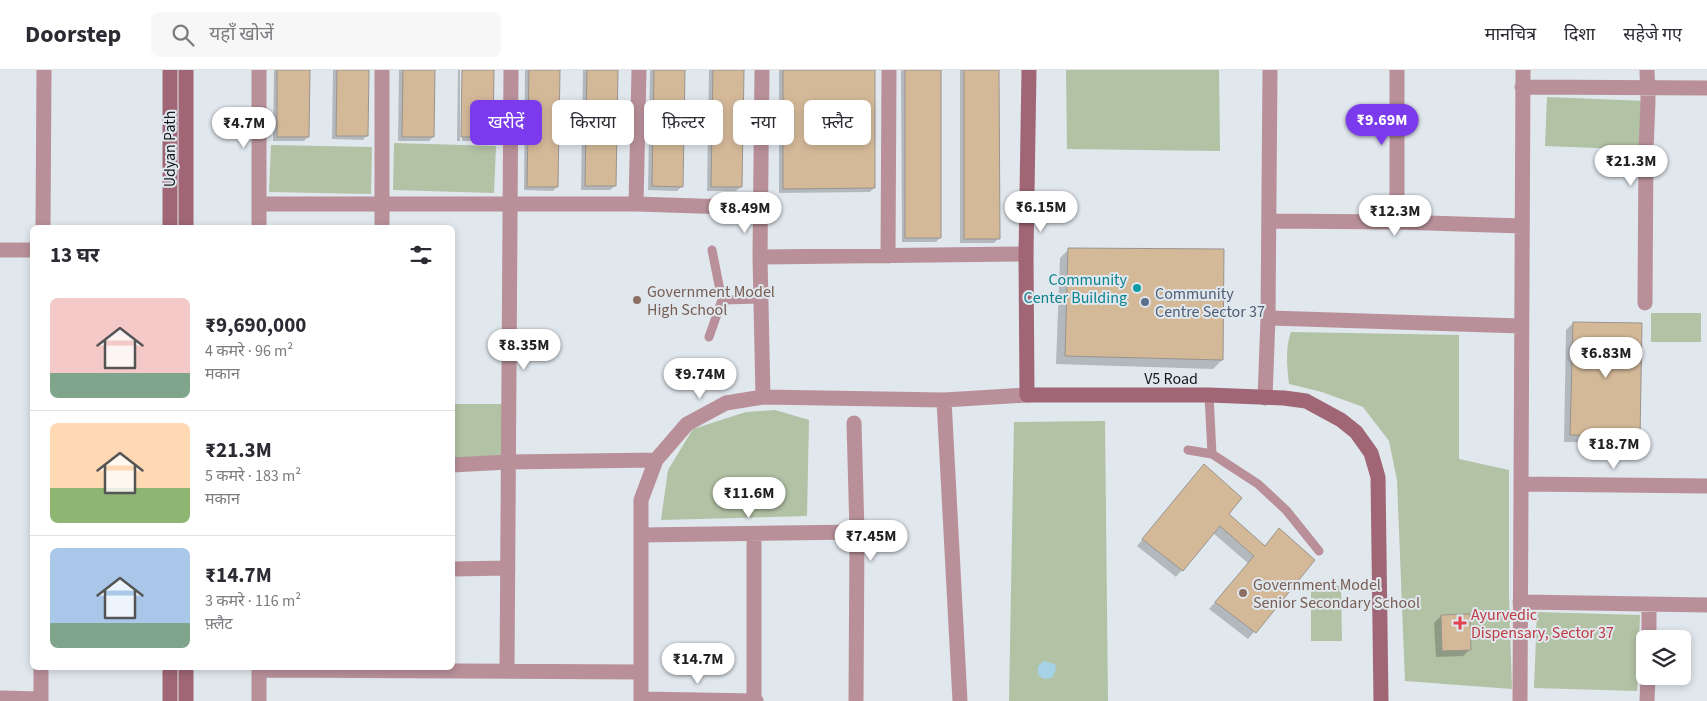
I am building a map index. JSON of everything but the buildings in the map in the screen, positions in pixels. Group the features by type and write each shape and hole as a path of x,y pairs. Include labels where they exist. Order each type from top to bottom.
{"street":[{"path":"43,225 44,70"},
{"name":"Udyan Path","path":"170,70 170,225"},
{"name":"Udyan Path","path":"186,70 186,225"},
{"path":"259,70 259,225"},
{"path":"382,70 382,225"},
{"path":"507,671 511,70"},
{"path":"636,204 639,70"},
{"path":"762,70 760,257 763,397"},
{"path":"888,256 890,70"},
{"path":"754,534 755,701 641,700 641,500 656,460 687,424 726,403 763,397 944,400 1027,395 1026,254 1030,70"},
{"path":"1265,398 1268,318 1270,70"},
{"path":"1397,70 1397,222"},
{"path":"1520,701 1523,70"},
{"path":"1645,303 1647,70"},
{"path":"1522,87 1707,88"},
{"path":"259,204 636,204 760,208"},
{"path":"1269,220 1522,226"},
{"path":"0,250 30,250"},
{"path":"760,257 1026,254"},
{"path":"1268,318 1521,326"},
{"name":"V5 Road","path":"1027,395 1209,395 1306,401 1341,420 1356,432 1371,453 1378,477 1381,701"},
{"path":"944,400 960,701"},
{"path":"854,423 856,701"},
{"path":"455,465 508,462 656,460"},
{"path":"1521,484 1707,486"},
{"path":"641,535 856,532"},
{"path":"455,569 508,568"},
{"path":"1520,602 1707,605"},
{"path":"1649,605 1649,630"},
{"path":"0,698 41,700 41,670"},
{"path":"170,670 170,701"},
{"path":"186,670 186,701"},
{"path":"259,670 259,701"},
{"path":"332,670 641,672"},
{"path":"1647,701 1648,685"}],"lane":[{"path":"709,336 722,300 712,250"},
{"path":"722,300 761,299"},
{"path":"1209,395 1212,454"},
{"path":"1188,450 1212,454 1258,484 1286,510 1319,550"}],"green space":[{"path":"1066,70 1219,70 1220,151 1067,149"},
{"path":"1547,97 1648,101 1646,150 1545,146"},
{"path":"394,143 496,146 494,193 393,190"},
{"path":"271,145 372,147 371,194 269,192"},
{"path":"1651,313 1701,313 1701,342 1651,342"},
{"path":"1291,332 1459,335 1459,459 1509,470 1509,596 1512,689 1405,681 1397,480 1389,441 1363,407 1322,392 1289,384 1287,351"},
{"path":"455,404 504,404 503,465 455,465"},
{"path":"775,410 809,420 807,516 661,520 668,470 693,429 746,412"},
{"path":"1105,421 1108,701 1009,701 1014,422"},
{"path":"1311,584 1341,586 1342,641 1311,641"},
{"path":"1537,612 1640,615 1639,630 1636,630 1637,691 1534,688"}],"water":[{"path":"1044,661 1055,664 1056,670 1052,678 1044,679 1038,675 1038,666"}],"place":[{"name":"Community Center Building","path":"1137,288"},
{"name":"Government Model High School","path":"637,300"},
{"name":"Community Centre Sector 37","path":"1145,302"},
{"name":"Government Model Senior Secondary School","path":"1243,593"},
{"name":"Ayurvedic Dispensary, Sector 37","path":"1460,623"}]}
